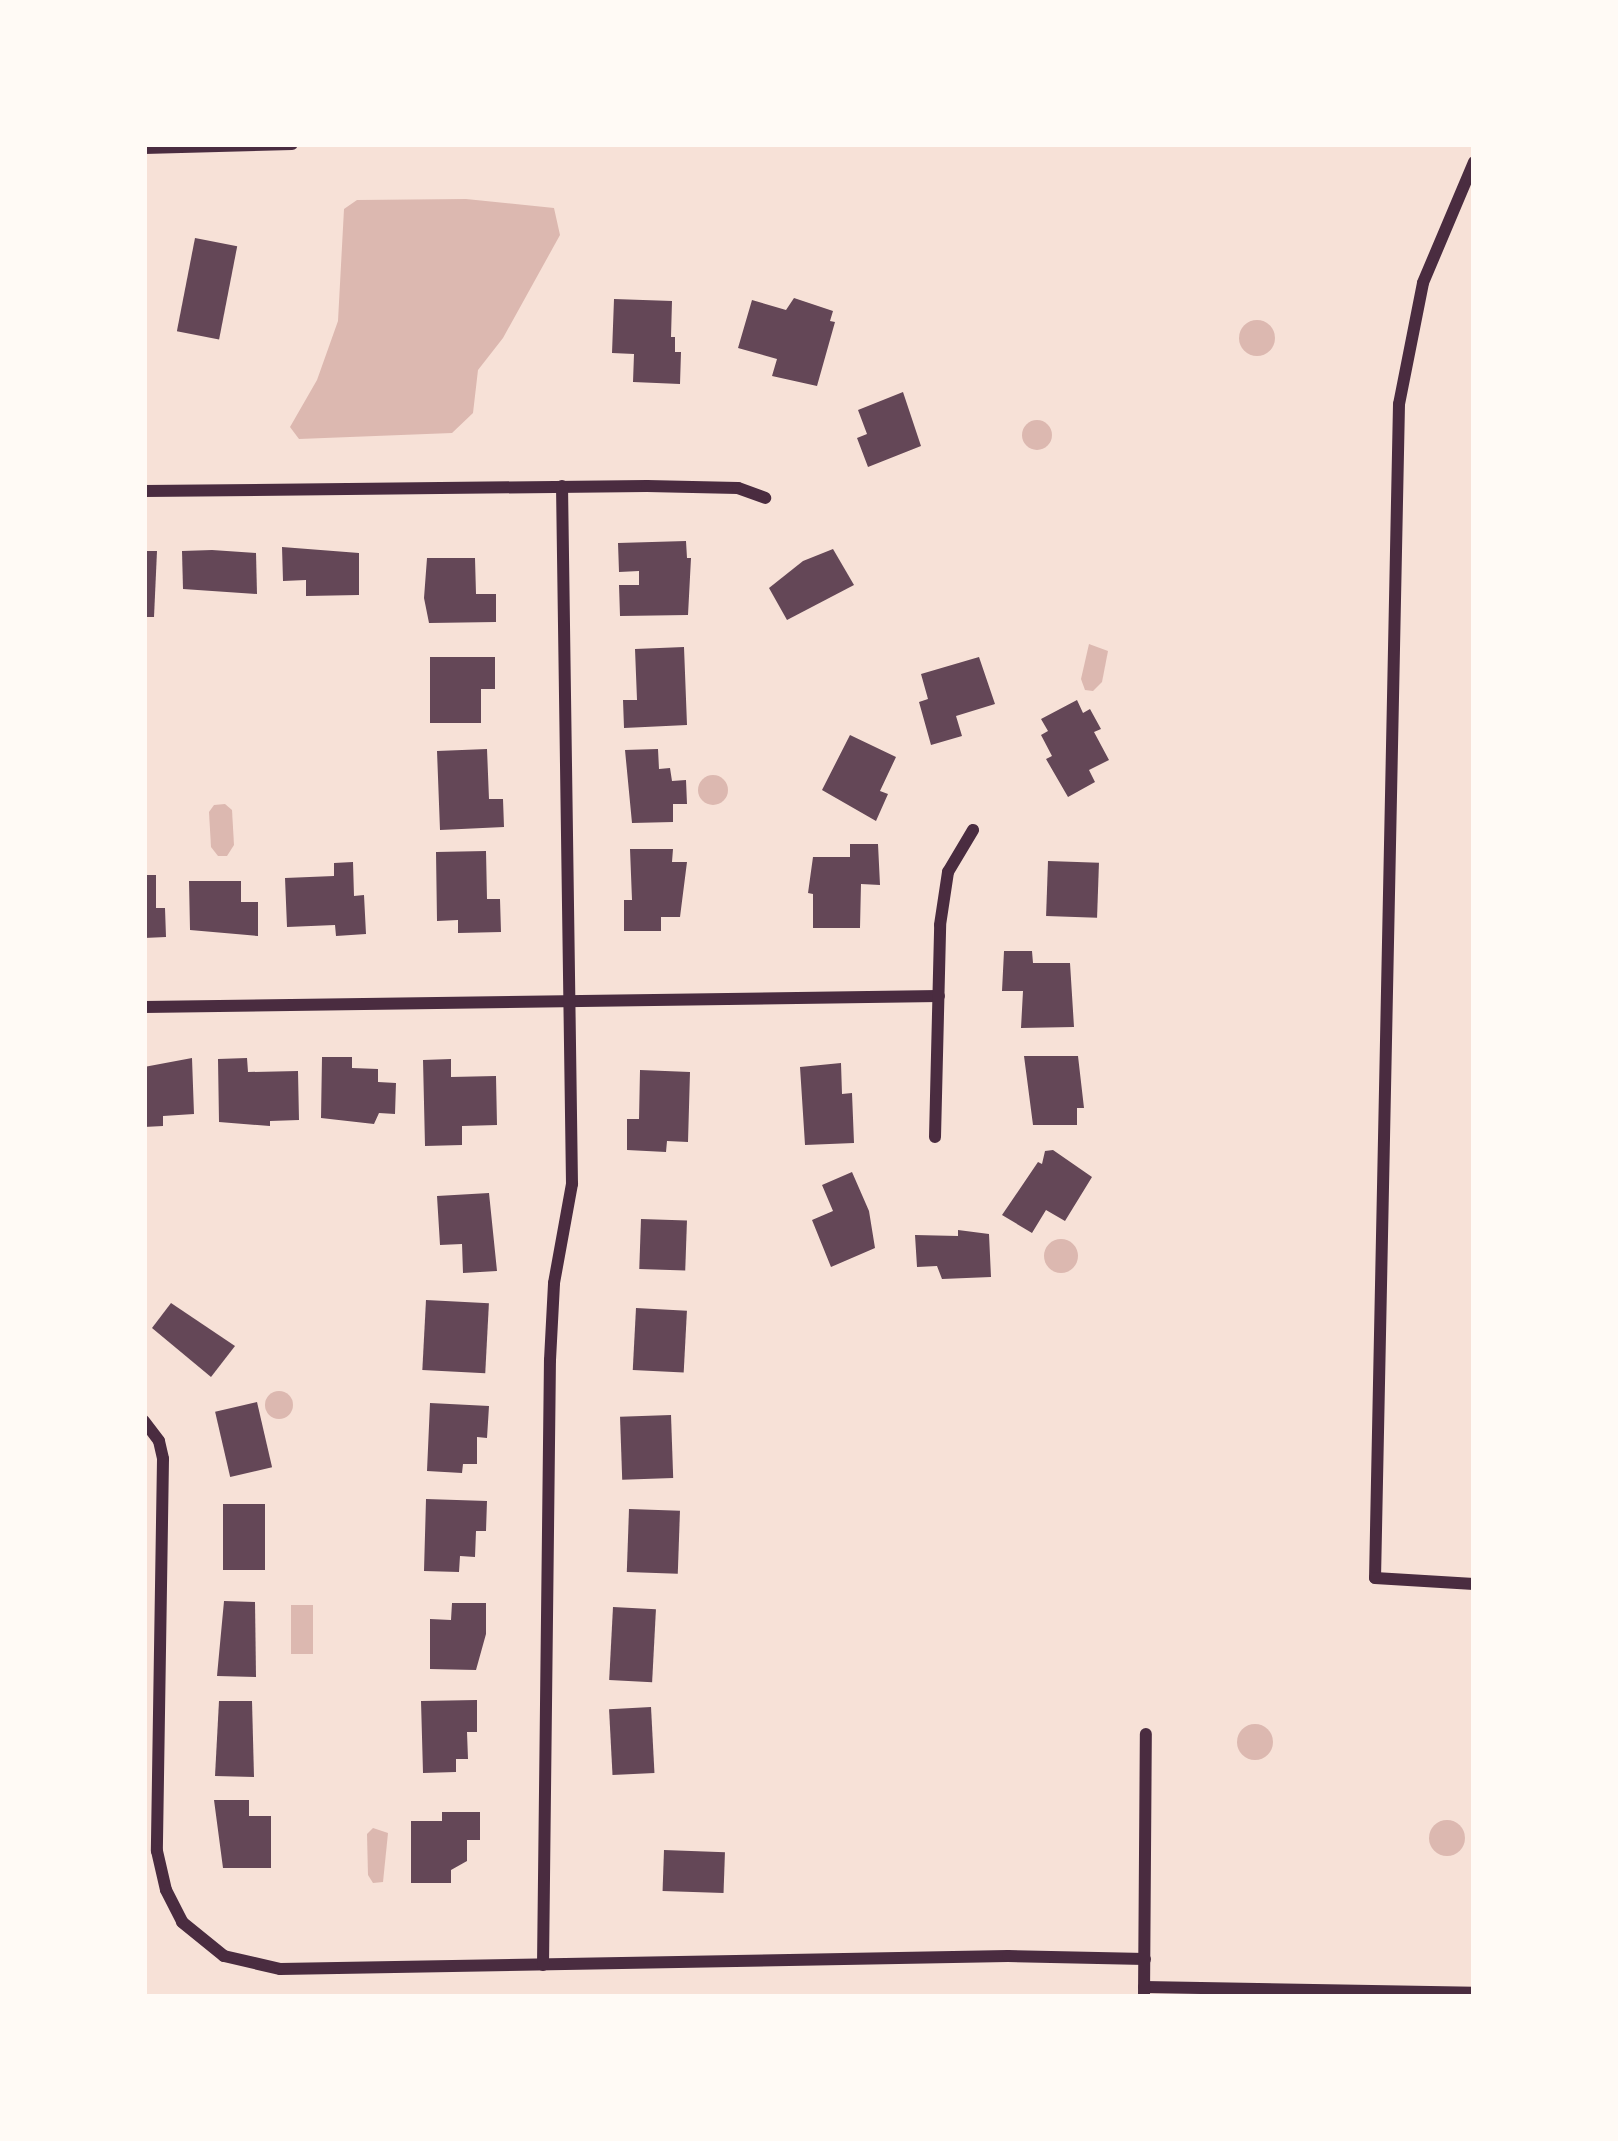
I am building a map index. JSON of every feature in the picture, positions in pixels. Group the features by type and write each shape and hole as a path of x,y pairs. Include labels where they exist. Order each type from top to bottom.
{"street":[{"path":"144,148 292,144"},
{"path":"1474,162 1423,283 1399,404 1375,1579 1474,1584"},
{"path":"144,491 562,486 738,488 765,498"},
{"path":"543,1965 550,1360 554,1283 572,1184 562,486"},
{"path":"935,1138 948,872 973,830"},
{"path":"144,1007 939,996"},
{"path":"144,1421 159,1441 163,1459 158,1851 166,1890 182,1922 224,1956 250,1966 1008,1956 1145,1959"},
{"path":"1146,1734 1144,1992 1474,1993"}],"shaded area":[{"path":"466,199 554,208 560,235 503,338 478,370 473,413 452,433 299,439 290,427 317,380 338,321 344,209 357,200"},
{"path":"1257,320 1270,325 1275,338 1270,351 1257,356 1244,351 1239,338 1244,325"},
{"path":"1037,420 1048,424 1052,435 1048,446 1037,450 1026,446 1022,435 1026,424"},
{"path":"1089,644 1108,651 1102,682 1093,691 1085,690 1081,679"},
{"path":"713,775 724,779 728,790 724,801 713,805 702,801 698,790 702,779"},
{"path":"225,804 232,810 234,845 227,856 218,856 211,847 209,812 214,805"},
{"path":"1061,1239 1073,1244 1078,1256 1073,1268 1061,1273 1049,1268 1044,1256 1049,1244"},
{"path":"279,1391 289,1395 293,1405 289,1415 279,1419 269,1415 265,1405 269,1395"},
{"path":"291,1605 313,1605 313,1654 291,1654"},
{"path":"1255,1724 1268,1729 1273,1742 1268,1755 1255,1760 1242,1755 1237,1742 1242,1729"},
{"path":"1447,1820 1460,1825 1465,1838 1460,1851 1447,1856 1434,1851 1429,1838 1434,1825"},
{"path":"373,1828 388,1833 383,1882 373,1883 368,1875 367,1834"}],"building":[{"path":"195,238 237,246 219,339 177,331"},
{"path":"794,298 833,311 830,321 835,322 817,386 772,376 777,359 738,348 752,300 786,310"},
{"path":"614,299 672,301 671,337 675,337 675,352 681,352 680,384 633,382 634,354 612,353"},
{"path":"903,392 921,446 868,467 857,438 867,434 858,410"},
{"path":"686,541 687,558 691,558 688,615 620,616 619,585 639,585 639,571 619,572 618,543"},
{"path":"282,547 359,553 359,595 306,596 306,580 283,581"},
{"path":"833,549 854,585 787,620 769,588 803,561"},
{"path":"144,551 157,551 154,617 144,617"},
{"path":"182,551 256,553 257,594 183,589"},
{"path":"427,558 475,558 476,594 496,594 496,622 429,623 424,598"},
{"path":"684,647 687,725 624,728 623,700 637,700 635,649"},
{"path":"430,657 495,657 495,689 481,689 481,723 430,723"},
{"path":"979,657 995,704 956,716 962,736 931,745 919,702 928,699 921,674"},
{"path":"1077,700 1083,713 1090,709 1101,729 1094,732 1109,760 1089,770 1095,782 1068,797 1046,759 1052,756 1041,735 1048,731 1041,719"},
{"path":"850,735 896,757 880,791 888,794 876,821 822,790"},
{"path":"487,749 489,799 503,799 504,827 440,830 437,751"},
{"path":"658,749 659,769 670,768 672,781 686,780 687,804 673,804 673,822 632,823 625,750"},
{"path":"850,844 878,844 880,885 861,884 860,928 813,928 813,894 808,893 813,857 850,857"},
{"path":"630,849 673,849 672,862 687,862 680,917 661,917 661,931 624,931 624,900 632,900"},
{"path":"486,851 487,899 500,899 501,932 458,933 458,920 437,921 436,852"},
{"path":"1048,861 1099,863 1097,918 1046,916"},
{"path":"353,862 354,896 364,895 366,934 336,936 335,925 287,927 285,878 334,876 334,863"},
{"path":"144,875 156,875 156,908 165,908 166,937 144,938"},
{"path":"189,881 241,881 241,902 258,902 258,936 190,930"},
{"path":"1004,951 1032,951 1033,963 1070,963 1074,1027 1021,1028 1023,991 1002,991"},
{"path":"1024,1056 1078,1056 1084,1108 1077,1108 1077,1125 1033,1125"},
{"path":"322,1057 352,1057 352,1068 378,1069 378,1082 396,1083 395,1114 379,1113 374,1124 321,1118"},
{"path":"192,1058 194,1114 163,1116 163,1126 144,1127 144,1067"},
{"path":"247,1058 248,1072 298,1071 299,1120 270,1121 270,1126 219,1122 218,1059"},
{"path":"451,1059 451,1077 496,1076 497,1125 462,1126 462,1145 425,1146 423,1060"},
{"path":"841,1063 842,1094 852,1093 854,1143 805,1145 800,1067"},
{"path":"640,1070 690,1072 688,1142 667,1141 666,1152 627,1150 627,1119 639,1119"},
{"path":"1053,1150 1092,1177 1065,1221 1046,1210 1032,1233 1002,1215 1038,1162 1042,1164 1045,1151"},
{"path":"852,1172 869,1211 875,1248 831,1267 812,1220 833,1211 822,1185"},
{"path":"489,1193 497,1271 463,1273 462,1244 440,1245 437,1196"},
{"path":"641,1219 687,1221 685,1271 639,1269"},
{"path":"958,1230 989,1234 991,1277 942,1279 937,1266 917,1267 915,1235 958,1236"},
{"path":"426,1300 489,1303 485,1373 422,1370"},
{"path":"171,1303 235,1346 211,1377 152,1328"},
{"path":"636,1308 687,1311 684,1373 633,1370"},
{"path":"257,1402 272,1467 230,1477 215,1412"},
{"path":"430,1403 489,1406 487,1438 477,1437 477,1464 463,1464 462,1473 427,1471"},
{"path":"671,1415 673,1478 622,1480 620,1417"},
{"path":"426,1499 487,1501 486,1531 476,1531 475,1557 460,1556 459,1572 424,1571"},
{"path":"223,1504 265,1504 265,1570 223,1570"},
{"path":"629,1509 680,1511 678,1574 627,1572"},
{"path":"224,1601 255,1602 256,1677 217,1676"},
{"path":"452,1603 486,1603 486,1634 476,1670 430,1669 430,1619 451,1620"},
{"path":"613,1607 656,1609 652,1682 609,1680"},
{"path":"477,1700 477,1732 467,1732 468,1759 456,1759 456,1772 423,1773 421,1701"},
{"path":"219,1701 252,1701 254,1777 215,1776"},
{"path":"651,1707 654,1773 613,1775 609,1709"},
{"path":"214,1800 249,1800 249,1816 271,1816 271,1868 223,1868"},
{"path":"442,1812 480,1812 480,1840 467,1840 467,1861 451,1870 451,1883 411,1883 411,1821 442,1821"},
{"path":"664,1850 725,1852 724,1893 663,1891"}]}
